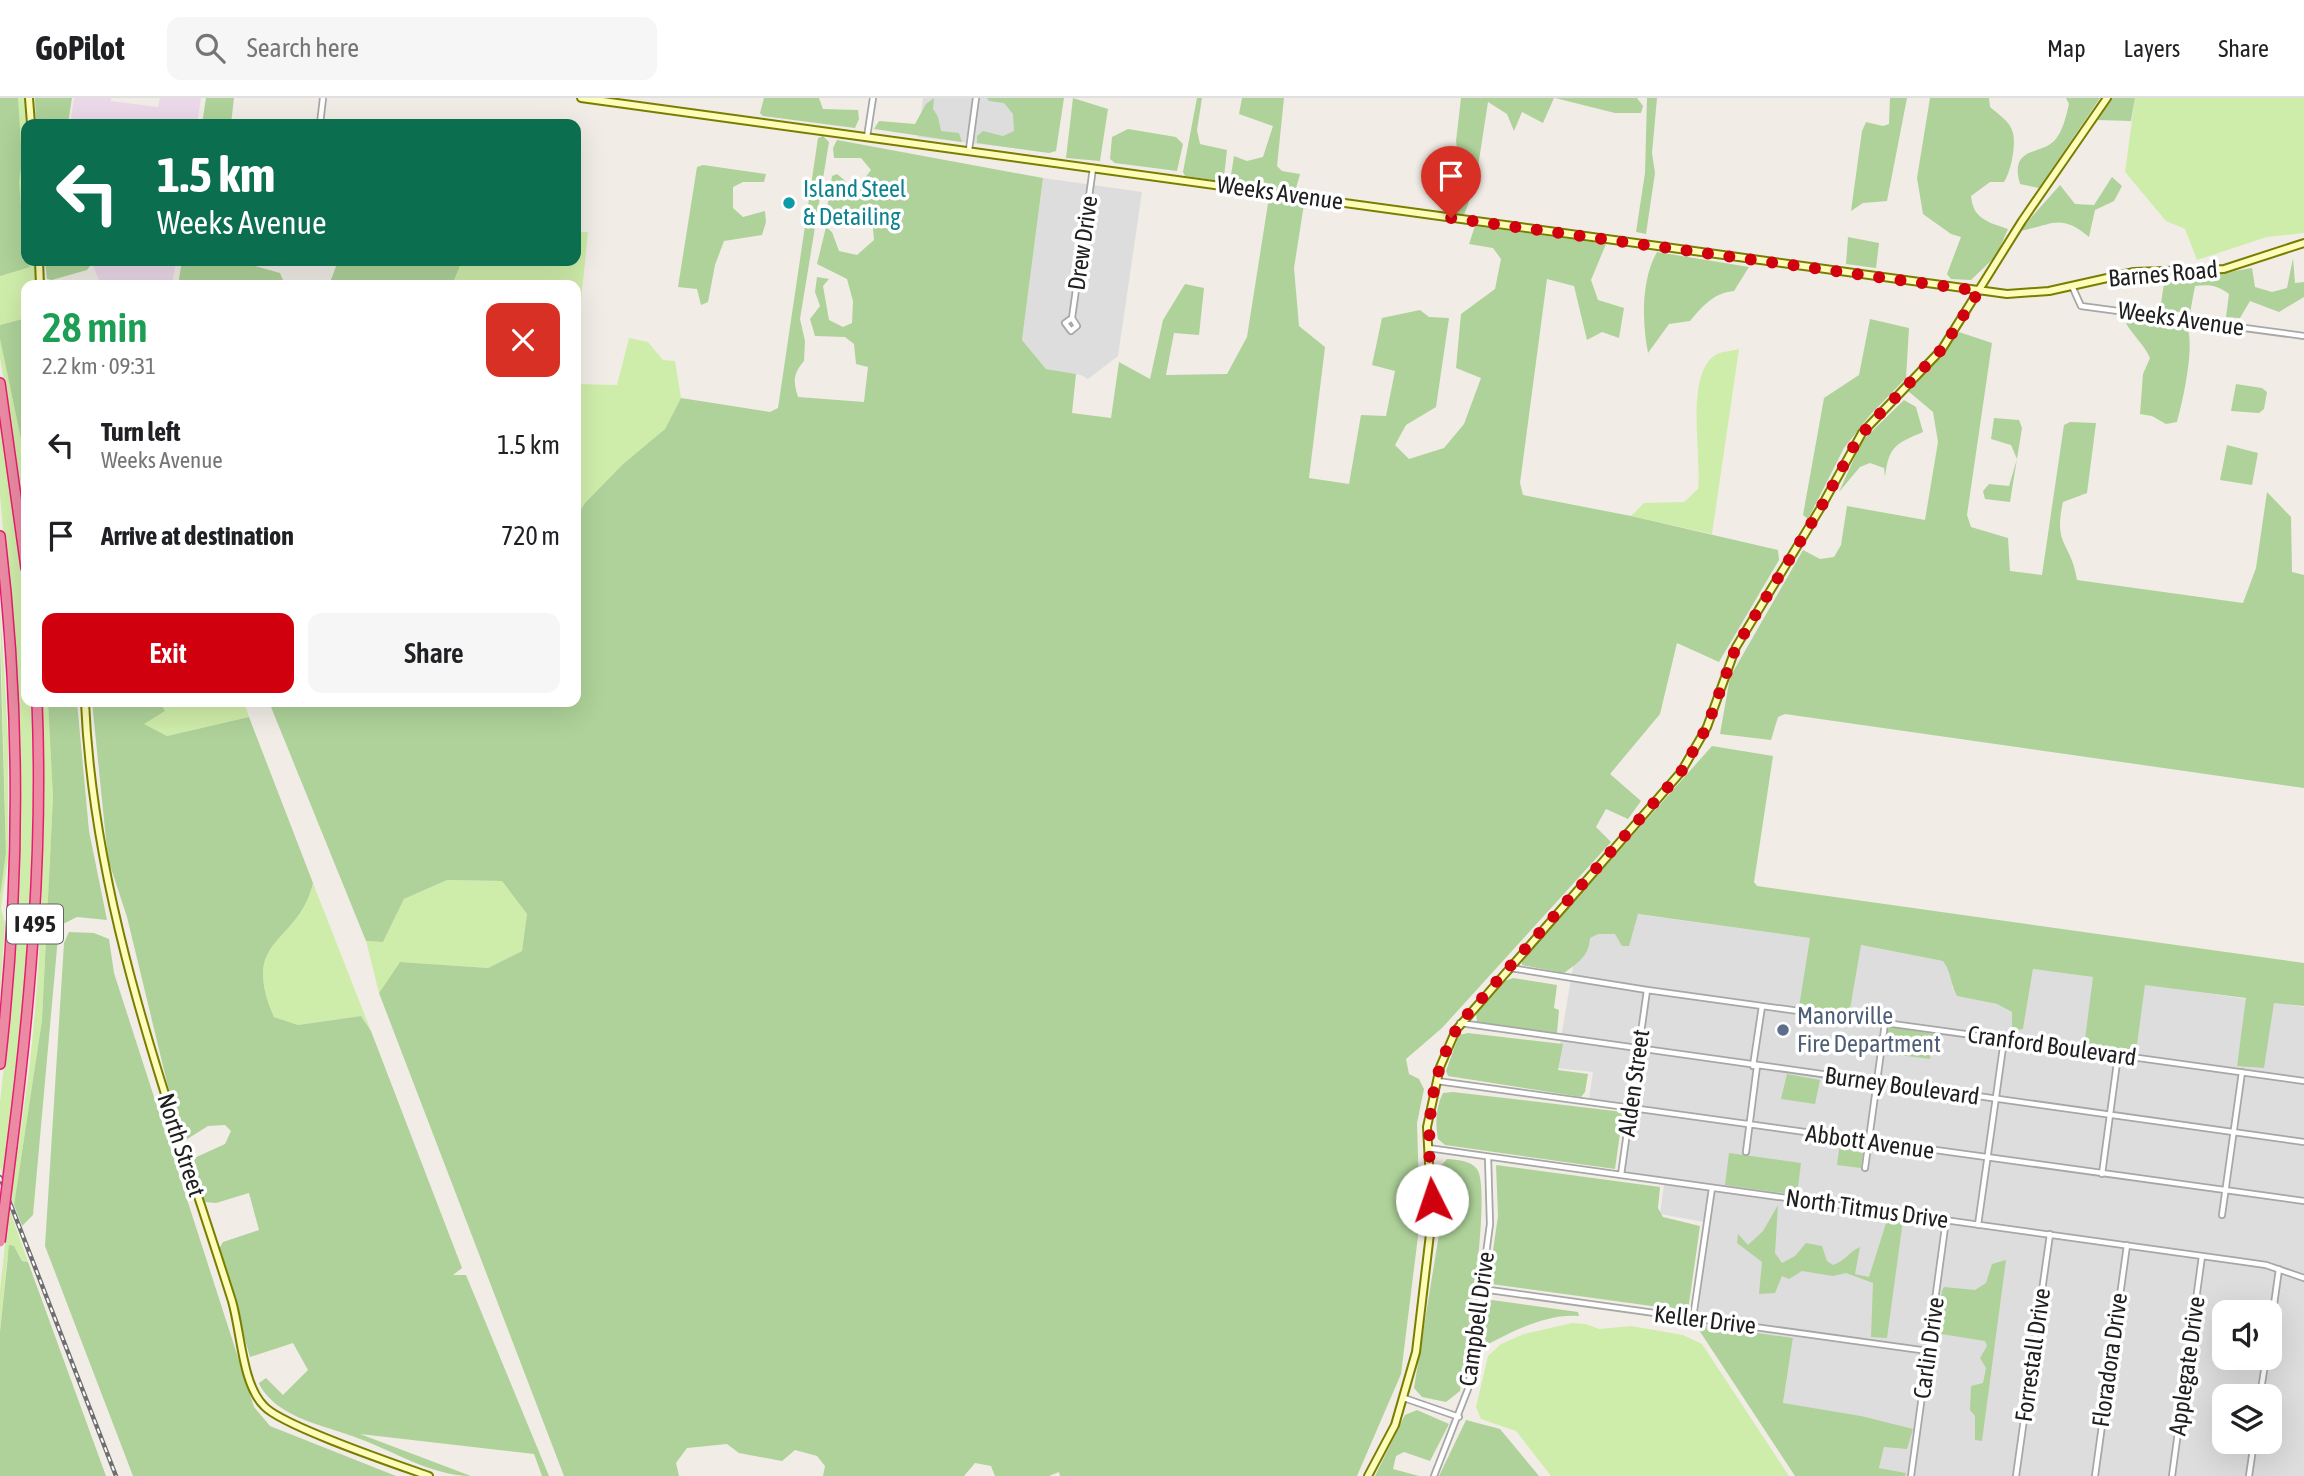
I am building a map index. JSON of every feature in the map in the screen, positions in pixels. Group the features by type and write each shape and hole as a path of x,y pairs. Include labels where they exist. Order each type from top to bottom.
{"highway":[{"path":"0,383 21,532"},
{"name":"I 495","path":"0,536 16,754 14,893 0,1065"},
{"name":"I 495","path":"0,1242 34,934 38,825 37,707"}],"street":[{"path":"29,98 31,119"},
{"path":"321,119 323,98"},
{"name":"Weeks Avenue","path":"581,98 1979,291"},
{"path":"867,137 873,98"},
{"path":"969,150 976,98"},
{"path":"1368,1476 1395,1425 1416,1352 1432,1217 1427,1126 1444,1056 1460,1023 1681,772 1707,727 1736,647 1820,509 1855,444 1870,424 1942,349 2107,98"},
{"name":"Drew Drive","path":"1072,318 1093,168"},
{"name":"Barnes Road","path":"1979,291 2020,294 2134,272 2224,269 2304,243"},
{"name":"Weeks Avenue","path":"2072,286 2081,306 2304,336"},
{"name":"North Street","path":"85,707 92,800 131,976 238,1321 255,1394 276,1416 429,1476"},
{"name":"Cranford Boulevard","path":"1509,968 1647,990 2304,1081"},
{"name":"Alden Street","path":"1621,1175 1647,990"},
{"path":"1746,1152 1762,1006"},
{"name":"Burney Boulevard","path":"1460,1023 2304,1142"},
{"path":"1865,1168 1885,1023"},
{"path":"1978,1225 2004,1040"},
{"path":"2102,1174 2118,1055"},
{"path":"2222,1215 2242,1072"},
{"name":"Abbott Avenue","path":"1437,1081 2304,1202"},
{"name":"North Titmus Drive","path":"1428,1148 2202,1256 2279,1269 2304,1278"},
{"name":"Campbell Drive","path":"1434,1476 1468,1390 1491,1214 1488,1157"},
{"path":"1693,1318 1712,1188"},
{"name":"Carlin Drive","path":"1911,1476 1946,1220"},
{"name":"Forrestall Drive","path":"2016,1476 2050,1234"},
{"name":"Floradora Drive","path":"2095,1476 2127,1245"},
{"name":"Applegate Drive","path":"2172,1476 2202,1256"},
{"path":"2275,1300 2279,1269"},
{"name":"Keller Drive","path":"1482,1289 1928,1351"},
{"path":"1404,1398 1459,1417"},
{"path":"2249,1476 2252,1454"}],"shaded area":[{"path":"74,98 111,98 111,101 158,107 160,98 201,98 198,119 71,119"},
{"path":"923,98 1029,98 1023,149 918,137"},
{"path":"1043,178 1142,192 1118,356 1088,379 1081,375 1046,369 1022,340"},
{"path":"93,266 175,266 173,280 99,280"},
{"path":"1583,907 1811,938 1800,1007 1849,1015 1860,945 1943,961 1952,974 1952,987 1957,996 1997,1004 2012,1012 2012,1031 2023,1029 2033,969 2094,977 2085,1047 2136,1053 2145,984 2247,999 2237,1066 2274,1002 2304,1007 2304,1476 1905,1476 1905,1473 1879,1468 1884,1447 1861,1416 1783,1404 1793,1338 1695,1324 1709,1223 1660,1214 1665,1178 1622,1171 1631,1108 1589,1099 1593,1072 1556,1068"}],"green space":[{"path":"0,98 25,98 25,119 21,119 21,266 35,266 36,280 21,280 21,319 0,325"},
{"path":"0,98 18,98 21,145 21,266 30,267 0,276"},
{"path":"35,98 72,98 69,119 36,119"},
{"path":"206,98 234,98 232,119 203,119"},
{"path":"764,98 819,98 823,109 858,110 859,119 855,128 763,116 760,113"},
{"path":"934,98 933,109 941,131 959,133 962,142 874,129 879,121 915,124 926,104"},
{"path":"987,98 1064,98 1056,151 1049,153 977,143 977,136 983,131 1003,136 1014,131 1013,114 1004,103 989,101"},
{"path":"1073,98 1108,109 1100,161 1066,158"},
{"path":"1197,98 1202,98 1197,130 1200,144 1227,150 1224,177 1220,181 1185,176 1183,172"},
{"path":"1242,98 1284,98 1277,166 1282,171 1300,174 1295,192 1230,182 1234,156 1247,161 1263,157 1273,126 1239,114"},
{"path":"1461,98 1554,98 1543,123 1522,112 1514,131 1507,114 1488,102 1475,186 1464,215 1452,213 1460,168 1456,141"},
{"path":"1555,98 1637,98 1643,106 1641,113 1615,113"},
{"path":"1647,98 1657,98 1652,153 1655,173 1646,234 1636,232 1645,173"},
{"path":"1890,98 1907,98 1887,201 1863,203 1851,211 1862,131 1866,122 1883,126 1889,124"},
{"path":"1930,98 1989,98 1990,107 2007,121 2013,133 2012,158 2004,182 1990,182 1971,196 1978,215 1988,222 2008,229 1996,256 1971,280 1951,279 1947,274 1961,237 1951,234 1923,214 1917,178"},
{"path":"2066,98 2100,98 2039,188 2020,184 2019,163 2028,153 2055,140 2064,123 2069,104"},
{"path":"2112,98 2135,98 2131,121 2097,120"},
{"path":"2135,98 2304,98 2304,233 2267,237 2197,260 2185,229 2166,221 2125,172"},
{"path":"1128,129 1176,137 1183,144 1177,171 1115,163 1110,159 1112,137"},
{"path":"823,136 829,142 800,319 805,341 804,361 795,378 798,397 864,402 868,367 856,364 854,344 845,337 815,336 810,319 820,306 815,292 817,277 829,279 823,286 829,320 843,327 852,323 853,301 847,279 817,264 826,227 832,232 839,251 857,255 874,240 872,218 859,211 826,215 832,176 837,174 849,184 860,184 871,170 861,158 834,158 833,148 837,140 1043,178 1022,340 1046,369 1076,374 1072,413 1111,418 1119,362 1150,379 1163,320 1185,284 1204,288 1199,335 1174,333 1166,375 1227,374 1247,337 1269,197 1304,204 1294,268 1299,326 1325,347 1309,478 1349,484 1361,415 1386,416 1395,371 1372,365 1382,318 1420,310 1429,317 1449,318 1436,407 1406,425 1395,445 1409,459 1444,448 1464,424 1481,378 1456,368 1461,314 1495,289 1501,259 1493,248 1469,244 1475,226 1606,244 1591,280 1598,300 1624,308 1619,338 1602,332 1587,340 1574,286 1547,279 1520,483 1523,495 1631,516 1778,550 1779,560 1719,662 1677,643 1660,714 1610,774 1641,801 1628,819 1606,809 1596,827 1611,842 1442,1028 1406,1059 1409,1074 1419,1079 1424,1089 1417,1123 1420,1220 1401,1374 1357,1476 1060,1476 1059,1472 1049,1476 995,1476 991,1466 975,1463 964,1476 823,1476 825,1466 817,1456 795,1450 782,1461 739,1453 727,1444 687,1448 676,1463 679,1476 564,1476 379,993 400,962 488,968 522,951 527,914 502,881 447,880 404,899 383,942 366,941 271,707 581,707 581,509 623,464 665,429 681,398 770,412 778,408 818,138"},
{"path":"703,165 766,174 764,182 743,182 733,187 733,208 743,217 765,211 766,222 762,235 724,241 715,265 708,302 701,305 697,289 678,287 697,167"},
{"path":"2112,177 2122,186 2114,201 2095,210 2089,237 2079,229 2062,223 2019,231 2060,185 2075,204 2094,205"},
{"path":"581,232 588,232 581,301 581,280 454,280 460,266 581,266"},
{"path":"1848,237 1879,243 1876,268 1846,264"},
{"path":"1657,252 1749,267 1734,291 1714,297 1690,321 1669,324 1648,353 1644,301 1648,275"},
{"path":"2293,258 2295,283 2304,282 2304,297 2279,312 2250,301 2240,318 2226,317 2229,294 2217,287 2204,285 2195,286 2190,313 2160,310 2165,276 2207,276 2252,268 2255,287 2272,292 2287,288"},
{"path":"46,266 90,266 87,270 47,279"},
{"path":"181,266 255,266 280,273 283,280 179,280"},
{"path":"336,266 460,266 454,280 331,280"},
{"path":"2131,316 2186,324 2190,344 2189,358 2177,422 2166,424 2152,416 2140,414 2143,374 2150,358 2126,323"},
{"path":"21,319 21,439 0,339 0,325"},
{"path":"1870,319 1909,328 1906,378 1870,415 1844,448 1808,519 1803,515 1824,398 1859,375"},
{"path":"1959,332 1992,343 1967,515 1971,527 2008,538 2010,571 2042,575 2064,425 2070,422 2096,423 2087,493 2063,502 2060,517 2061,536 2077,580 2243,603 2256,568 2267,492 2291,517 2292,572 2304,575 2304,788 1785,714 1778,717 1771,740 1720,734 1730,677 1803,550 1820,559 1834,557 1841,545 1847,506 1925,520 1938,442 1933,412 1908,391"},
{"path":"629,338 648,342 663,360 675,361 681,398 665,429 623,464 581,509 581,384 617,385"},
{"path":"0,339 21,439 21,486 0,357"},
{"path":"1739,349 1712,534 1631,516 1644,503 1684,502 1698,489 1697,416 1701,378 1707,364 1717,354"},
{"path":"2236,384 2262,388 2267,392 2264,409 2259,413 2231,411"},
{"path":"1904,400 1916,407 1923,432 1895,447 1891,452 1885,477 1884,468 1870,463 1860,467 1839,492 1862,441"},
{"path":"0,414 21,573 21,707 31,707 32,762 28,939 18,1057 3,1175 0,1167 0,1102 15,966 21,805 20,737 0,495"},
{"path":"1994,418 2019,420 2022,428 2017,459 2011,445 1991,439"},
{"path":"2227,445 2258,453 2252,485 2220,480"},
{"path":"2017,459 2010,502 1985,499 1983,491 1989,484 2009,486"},
{"path":"0,604 8,736 8,859 1,908 5,923 0,997 0,896 6,853"},
{"path":"0,642 6,853 0,896"},
{"path":"41,707 48,707 53,797 42,1020 14,1205 11,1197 30,1062 39,958 43,830"},
{"path":"48,707 77,707 89,831 107,920 77,917 59,926 33,1215 22,1226 14,1205 42,1020 53,797"},
{"path":"93,707 163,707 165,711 144,724 167,736 249,717 313,883 306,904 267,956 263,971 265,991 274,1017 298,1025 361,1016 371,1031 462,1268 453,1275 466,1275 549,1476 542,1476 534,1454 360,1434 471,1476 428,1468 360,1439 299,1418 277,1405 260,1386 259,1383 266,1378 283,1395 308,1370 293,1343 250,1357 219,1249 223,1242 259,1230 249,1193 216,1203 205,1202 190,1160 225,1144 231,1131 225,1125 208,1126 184,1141 178,1128 127,917 108,859"},
{"path":"163,707 246,707 249,717 167,736 143,724 165,711"},
{"path":"1712,746 1773,756 1754,882 1757,886 2304,963 2304,1006 2274,1003 2264,1068 2237,1066 2246,998 2145,985 2136,1053 2084,1047 2093,977 2033,969 2023,1029 2012,1031 2012,1012 1997,1004 1957,996 1943,961 1861,945 1849,1015 1799,1007 1810,938 1638,914 1629,946 1622,946 1615,934 1598,934 1590,938 1582,958 1564,973 1522,965 1522,960"},
{"path":"447,880 502,881 527,914 522,951 488,968 400,962 379,993 366,941 383,942 404,899"},
{"path":"313,883 371,1031 361,1016 298,1025 274,1017 265,990 263,970 267,955 296,919 306,903"},
{"path":"69,932 94,933 109,939 114,973 254,1407 270,1426 396,1476 133,1476 45,1246 64,943"},
{"path":"1513,978 1557,985 1554,1008 1559,1010 1557,1033 1477,1023 1476,1010 1505,981"},
{"path":"1891,1027 1934,1034 1930,1059 1884,1053 1887,1029"},
{"path":"1468,1033 1563,1044 1558,1070 1588,1074 1585,1092 1581,1097 1448,1076 1446,1071 1459,1035"},
{"path":"1787,1074 1820,1080 1815,1104 1781,1099"},
{"path":"1443,1093 1623,1112 1615,1169 1445,1145 1438,1139 1436,1122"},
{"path":"1840,1142 1864,1143 1861,1168 1837,1165"},
{"path":"1729,1153 1801,1163 1797,1195 1725,1185"},
{"path":"1447,1159 1467,1162 1477,1169 1481,1183 1482,1207 1476,1275 1460,1391 1446,1402 1422,1397 1414,1388 1440,1228 1439,1168"},
{"path":"1496,1165 1660,1187 1658,1208 1663,1217 1700,1226 1688,1311 1491,1284 1489,1278 1498,1216"},
{"path":"1778,1205 1775,1253 1782,1263 1795,1256 1806,1243 1822,1246 1827,1261 1833,1265 1860,1247 1855,1274 1869,1277 1887,1220 1903,1220 1887,1338 1871,1337 1873,1283 1846,1273 1833,1276 1802,1271 1789,1279 1782,1276 1775,1293 1759,1294 1762,1262 1737,1243 1738,1234 1748,1245 1763,1231"},
{"path":"9,1208 28,1262 22,1261 14,1246 7,1259 0,1332 0,1290"},
{"path":"9,1245 14,1246 22,1261 28,1262 106,1476 0,1476 0,1332"},
{"path":"2006,1260 1982,1441 1975,1440 1975,1416 1970,1410 1971,1386 1983,1383 1986,1368 1980,1358 1987,1346 1985,1341 1941,1334 1937,1324 1942,1291 1944,1287 1975,1290 1986,1283 1992,1264"},
{"path":"1492,1300 1578,1312 1579,1316 1543,1320 1482,1346 1487,1303"},
{"path":"1572,1323 1599,1329 1631,1326 1683,1335 1702,1344 1789,1476 1551,1476 1516,1431 1481,1419 1476,1407 1488,1356 1501,1344 1524,1334"},
{"path":"1695,1324 1793,1338 1783,1403 1861,1416 1913,1429 1907,1449 1884,1447 1879,1468 1906,1473 1905,1476 1795,1476"},
{"path":"1417,1410 1449,1424 1430,1461 1404,1452 1396,1456 1393,1469 1419,1476 1375,1476 1405,1415"},
{"path":"1466,1420 1500,1429 1539,1476 1439,1476"}],"railway":[{"path":"0,1177 116,1476"}],"place":[{"name":"Island Steel & Detailing","path":"789,203"},
{"name":"Manorville Fire Department","path":"1783,1030"}],"route":[{"path":"1432,1200 1427,1137 1429,1112 1444,1056 1460,1023 1567,905 1681,772 1707,727 1730,658 1820,509 1855,444 1870,424 1942,349 1979,291 1451,218"}]}
